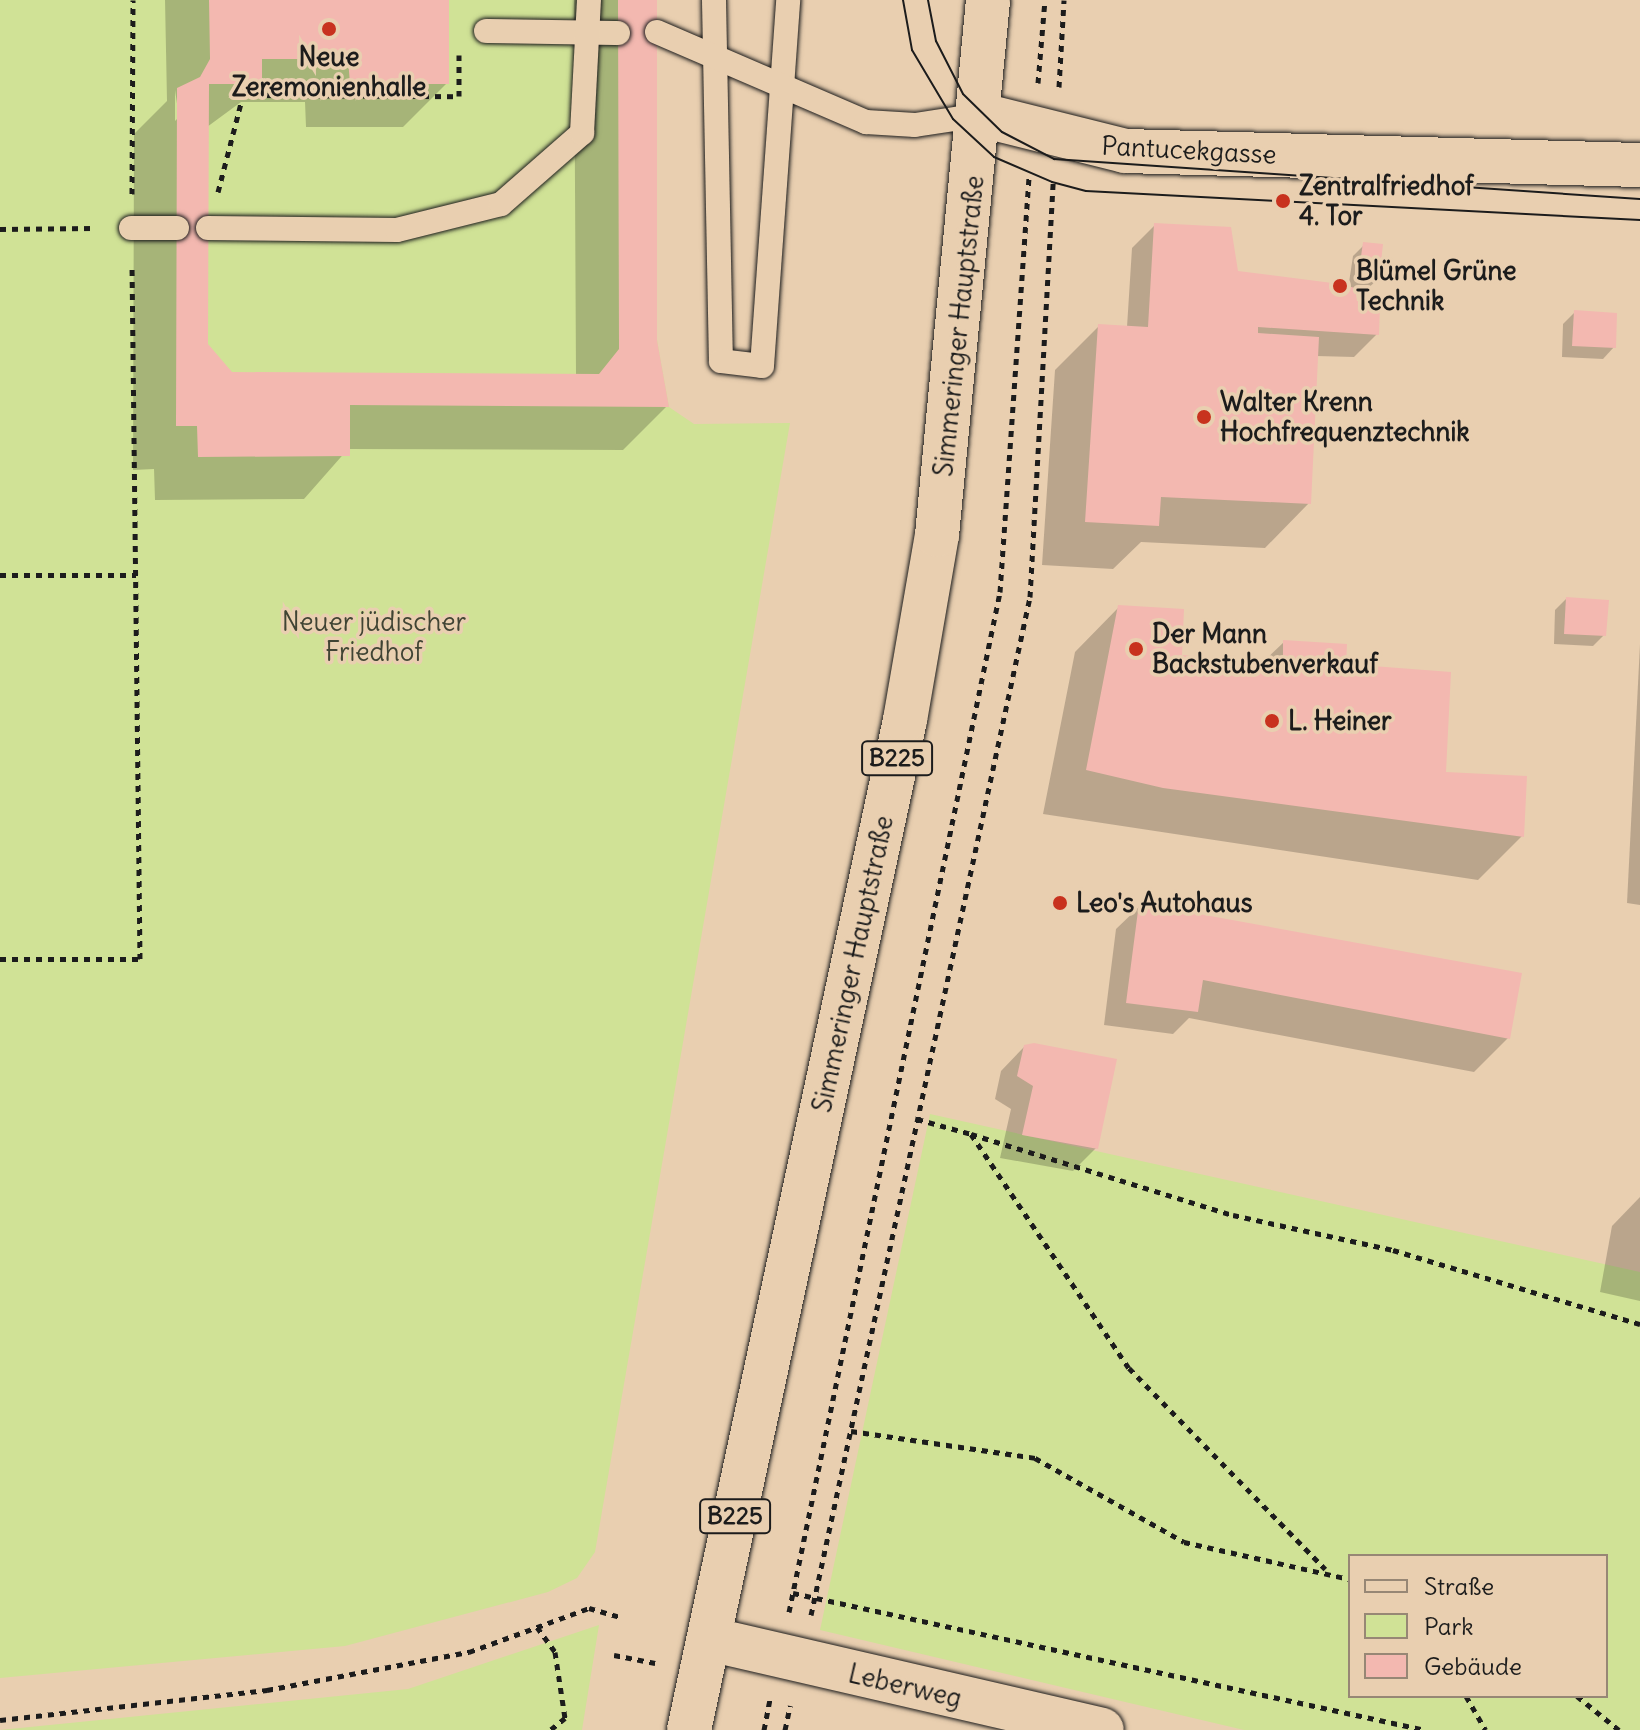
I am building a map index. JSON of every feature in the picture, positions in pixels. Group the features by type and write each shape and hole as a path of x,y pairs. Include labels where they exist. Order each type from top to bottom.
{"main road":[{"name":"Simmeringer Hauptstraße","path":"689,1730 905,720 937,535 981,115 988,0"},
{"name":"Pantucekgasse","path":"981,115 1125,151 1640,165"},
{"name":"Leberweg","path":"709,1639 1102,1730"}],"lane":[{"path":"210,228 397,230 501,204 582,133 592,33 589,0"},
{"path":"714,0 721,361 762,366 788,0"},
{"path":"486,31 618,33"},
{"path":"657,32 866,122 915,125 981,115"},
{"path":"131,228 177,228"}],"path":[{"path":"0,959 140,959 131,228 133,0"},
{"path":"764,1730 815,1598 1030,597 1045,0"},
{"path":"785,1730 793,1593 1000,592 1044,133 1064,0"},
{"path":"210,228 243,95 459,96 459,45"},
{"path":"0,229 131,228"},
{"path":"0,575 136,575"},
{"path":"917,1119 1233,1215 1393,1250 1640,1324"},
{"path":"971,1134 1129,1368 1325,1569"},
{"path":"851,1431 1035,1458 1184,1542 1325,1569 1348,1578"},
{"path":"793,1593 1425,1730"},
{"path":"0,1720 282,1688 469,1652 589,1608 620,1617"},
{"path":"537,1627 555,1652 565,1718 550,1730"},
{"path":"1467,1698 1486,1730"},
{"path":"1579,1698 1619,1730"}],"green space":[{"name":"Neuer jüdischer Friedhof","path":"0,0 657,0 657,340 669,407 694,424 790,423 595,1552 577,1578 548,1592 345,1646 0,1678"},
{"path":"930,1114 1640,1272 1640,1730 1244,1730 820,1630"},
{"path":"599,1625 582,1730 0,1730 408,1689"}],"building":[{"path":"209,0 449,0 449,84 350,84 348,59 262,59 262,84 209,84 208,344 232,372 599,374 619,349 618,0 657,0 657,340 669,407 350,405 350,456 198,457 197,426 176,426 177,88 200,77 210,59"},
{"name":"Walter Krenn Hochfrequenztechnik","path":"1154,223 1231,227 1238,271 1340,284 1355,288 1357,301 1380,303 1379,335 1258,327 1258,333 1319,337 1311,504 1161,497 1159,526 1085,522 1098,324 1148,327"},
{"path":"1363,242 1383,244 1379,281 1358,279"},
{"path":"1574,310 1617,313 1616,348 1572,346"},
{"path":"1566,597 1609,600 1606,636 1564,634"},
{"name":"L. Heiner","path":"1118,605 1184,609 1182,655 1283,662 1283,640 1347,644 1346,664 1451,672 1446,772 1527,776 1524,837 1163,788 1086,770"},
{"path":"1139,903 1522,973 1510,1039 1203,980 1198,1012 1126,1003"},
{"path":"1034,1043 1117,1059 1098,1149 1022,1135 1033,1086 1017,1076 1024,1045"}],"tram line":[{"path":"903,0 912,50 953,119 994,157 1052,182 1086,191 1640,220"},
{"path":"928,0 936,41 963,94 1002,132 1054,159 1640,199"}],"place":[{"name":"Neue Zeremonienhalle","path":"329,29"},
{"name":"Zentralfriedhof 4. Tor","path":"1283,201"},
{"name":"Blümel Grüne Technik","path":"1340,286"},
{"name":"Walter Krenn Hochfrequenztechnik","path":"1204,417"},
{"name":"Der Mann Backstubenverkauf","path":"1136,649"},
{"name":"L. Heiner","path":"1272,721"},
{"name":"Leo's Autohaus","path":"1060,903"}]}
